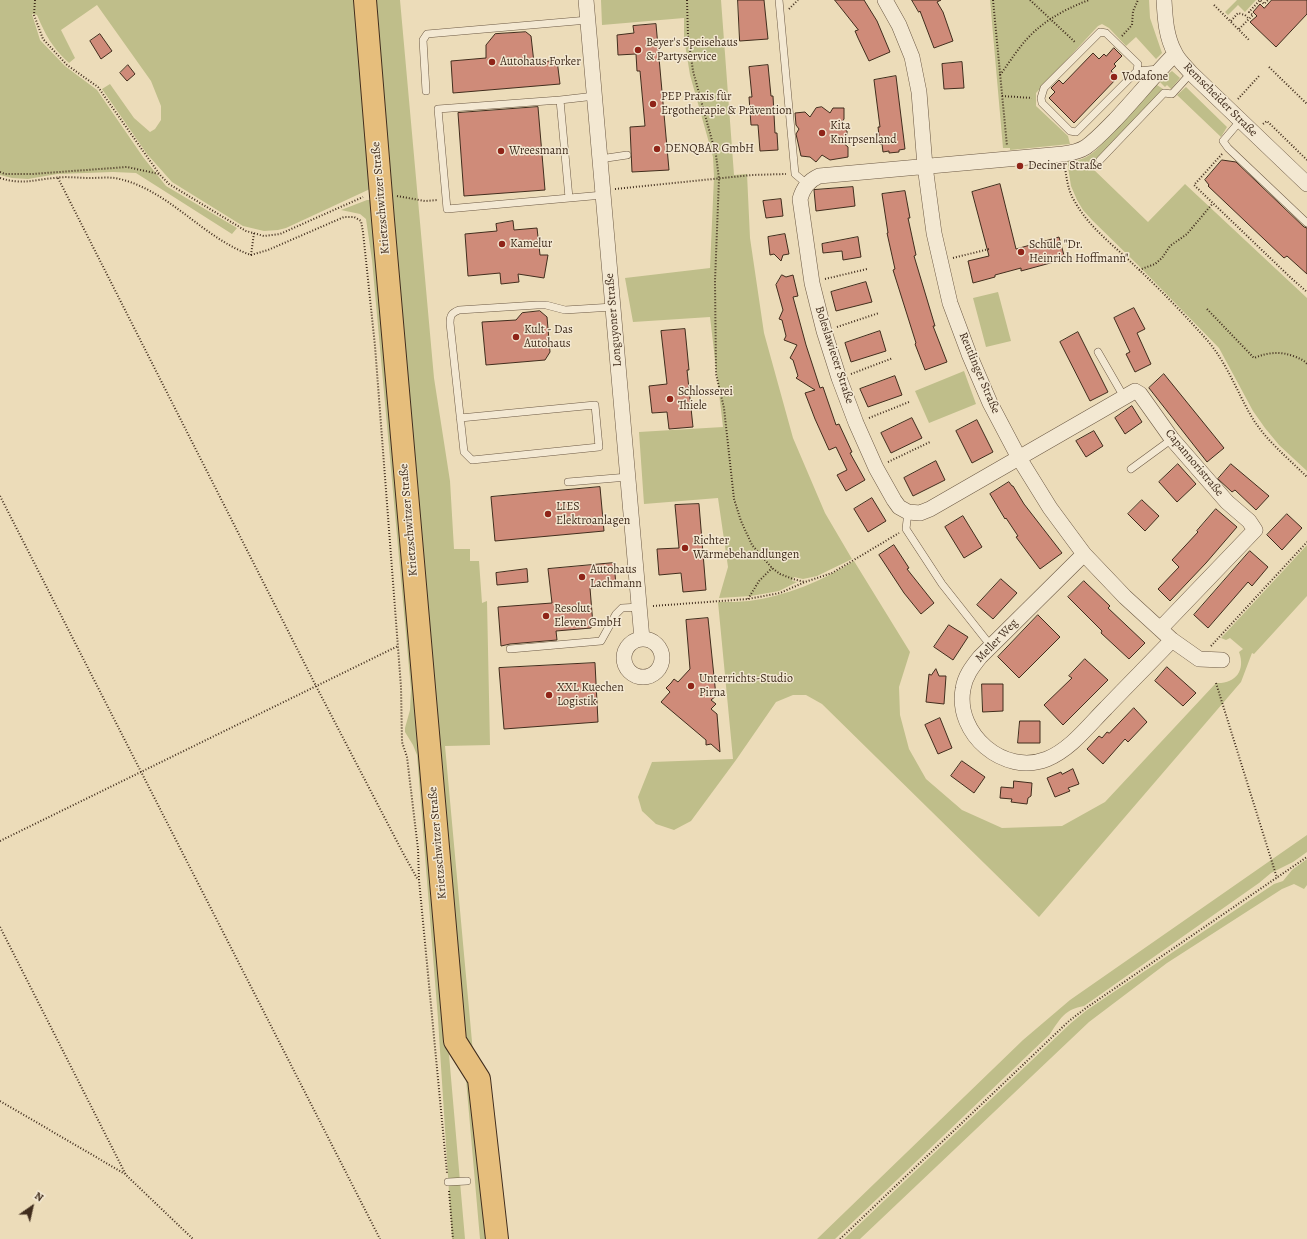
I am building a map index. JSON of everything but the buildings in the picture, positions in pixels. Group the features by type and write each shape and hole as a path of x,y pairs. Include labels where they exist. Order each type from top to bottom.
{"main road":[{"name":"Krietzschwitzer Straße","path":"365,0 380,192 455,1041 479,1079 497,1239"}],"street":[{"name":"Longuyoner Straße","path":"586,0 642,639"},
{"name":"Reutlinger Straße","path":"885,0 899,25 912,57 919,92 934,233 950,304 990,403 1019,458 1050,508 1084,554 1125,597 1160,630 1199,659"},
{"name":"Remscheider Straße","path":"1164,0 1164,19 1175,54 1191,73 1307,184"},
{"path":"807,184 812,179 827,175 1008,160 1071,153 1085,147 1098,137 1175,54"},
{"name":"Boleslawiecer Straße","path":"807,184 802,191 800,199 812,282 824,331 839,378 876,468 899,507 908,512"},
{"name":"Capannoristraße","path":"1019,458 1135,391 1140,394 1172,439 1227,502 1249,521 1255,530 1160,630"},
{"path":"908,512 920,513 930,509 1019,458"},
{"name":"Meller Weg","path":"1084,554 991,646 972,667 966,677 962,700 964,712 969,726 977,739 986,748 1007,760 1033,762 1045,759 1066,748 1172,640"},
{"path":"1199,659 1222,660"}],"lane":[{"path":"779,0 795,174 807,184"},
{"path":"426,91 422,40 427,34 588,20"},
{"path":"1100,32 1106,33 1138,64 1137,71 1076,132 1070,131 1042,104 1041,98 1044,88 1082,48 1100,32"},
{"path":"1137,71 1160,69"},
{"path":"1100,160 1164,93 1172,94 1191,73"},
{"path":"594,96 438,109 447,209 569,198 603,193"},
{"path":"560,100 569,198"},
{"path":"1240,121 1223,141 1228,148 1307,223"},
{"path":"600,160 628,155"},
{"path":"460,418 595,405 599,447 472,460 464,452 460,418 450,323 450,316 459,310 537,305 564,310 613,307"},
{"path":"1098,352 1124,397"},
{"path":"1131,469 1172,439"},
{"path":"568,482 628,477"},
{"path":"908,512 906,529 942,584 991,646"},
{"path":"510,649 601,641 616,614 622,608 640,607"},
{"path":"448,1182 468,1181"}],"path":[{"path":"35,0 34,15 42,39 67,65 98,87 160,175 169,184 246,231 264,236 280,234 359,198 380,192 425,201 447,200"},
{"path":"687,0 688,36 692,71 716,155 719,179 715,281 716,374 724,408 734,499 741,522 752,546 772,568 780,574 804,582"},
{"path":"993,0 1008,160"},
{"path":"1030,0 1082,48"},
{"path":"1000,75 1026,40 1051,19 1072,6 1089,0"},
{"path":"1116,43 1132,25 1133,11 1138,0"},
{"path":"1239,29 1253,15 1249,12 1260,0 1264,4 1268,0"},
{"path":"1214,5 1250,40"},
{"path":"1231,21 1238,13 1245,15 1249,19"},
{"path":"1268,66 1307,104"},
{"path":"1236,101 1259,76"},
{"path":"1002,96 1041,98"},
{"path":"1261,125 1267,122 1307,160"},
{"path":"1228,148 1194,185 1307,292"},
{"path":"1063,154 1068,188 1081,212 1089,222 1139,270 1209,342 1220,356 1260,430 1307,477"},
{"path":"0,172 5,174 32,174 127,167 160,175"},
{"path":"603,193 752,175 795,174"},
{"path":"0,178 13,182 27,183 58,178 114,178 139,186 164,200 227,245 252,255 268,250 344,217 354,217 360,221 363,232 375,346 401,687 402,742 407,757 418,849 419,880 453,1239"},
{"path":"58,178 316,686 419,880"},
{"path":"1139,270 1155,264 1162,258 1170,246 1187,234 1213,203"},
{"path":"252,255 254,233"},
{"path":"940,262 989,249"},
{"path":"812,282 867,269"},
{"path":"1207,309 1254,358 1268,353 1285,353 1304,360 1307,364"},
{"path":"824,331 879,313"},
{"path":"839,378 893,358"},
{"path":"856,422 909,402"},
{"path":"876,468 930,442"},
{"path":"0,496 380,1239"},
{"path":"640,607 748,599 780,593 804,582 832,573 906,529"},
{"path":"1199,659 1307,542"},
{"path":"748,599 759,581 772,568"},
{"path":"0,841 398,646"},
{"path":"1216,683 1277,878"},
{"path":"840,1239 1070,1021 1112,990 1307,857"},
{"path":"0,927 126,1175"},
{"path":"0,1101 126,1175 193,1239"}],"shaded area":[{"path":"0,0 355,0 370,189 286,228 264,231 243,226 172,182 147,154 102,89 110,84 134,118 150,132 155,129 161,120 161,106 151,81 97,5 61,30 75,58 69,63 50,41 37,15 32,14 40,40 65,66 97,90 143,157 166,186 237,228 232,234 136,173 113,172 57,174 28,179 12,178 0,175"},
{"path":"375,0 400,0 434,378 450,481 454,549 470,549 470,561 479,561 482,603 487,601 490,745 445,746 490,1239 480,1239"},
{"path":"601,0 721,0 734,175 747,174 750,238 764,333 793,438 825,513 852,559 817,576 803,579 794,577 792,581 797,582 779,591 751,596 719,598 728,567 718,498 644,504 639,432 723,427 710,317 633,322 625,278 710,268 714,177 713,157 690,75 684,38 684,18 602,25"},
{"path":"990,0 1149,0 1150,18 1162,53 1156,59 1136,37 1126,46 1109,28 1102,24 1098,26 1036,93 1036,106 1068,136 1070,144 1010,150 1010,148 1003,148"},
{"path":"1237,0 1256,0 1245,12 1238,5 1228,15 1225,12"},
{"path":"1172,71 1180,78 1171,89 1167,85 1165,87 1159,81"},
{"path":"1157,85 1163,89 1090,166 1148,222 1185,184 1307,298 1307,471 1279,445 1265,428 1253,411 1219,348 1092,220 1083,210 1071,186 1067,161 1083,158 1096,150"},
{"path":"1186,87 1227,127 1221,137 1177,95"},
{"path":"367,200 371,200 375,203 465,1239 452,1239 438,1019 417,755 405,732 410,710 411,690 372,260 366,219 360,214 341,210"},
{"path":"998,292 1011,341 986,347 973,298"},
{"path":"964,371 976,404 929,423 915,391"},
{"path":"1307,545 1307,596 1254,654 1252,653 1241,682 1039,917 822,704 806,695 793,695 776,702 691,821 674,830 656,824 642,811 638,797 652,762 733,759 718,602 749,601 777,595 803,587 854,561 910,652 899,687 900,715 909,749 926,779 962,810 1002,828 1062,826 1105,802 1216,683 1229,681 1237,675 1241,665 1239,652 1243,649 1230,638 1226,640 1221,638"},
{"path":"1307,835 1307,852 1293,862 1271,873 1084,1006 1077,1007 1068,1012 1060,1019 1050,1034 835,1239 817,1239 1023,1040 1070,1000"},
{"path":"1307,859 1307,885 1304,889 1294,884 1282,889 1167,963 1089,1022 860,1239 844,1239 1071,1023 1087,1010 1274,884 1283,881 1292,870"}],"place":[{"name":"Beyer's Speisehaus & Partyservice","path":"638,50"},
{"name":"Autohaus Forker","path":"492,62"},
{"name":"Vodafone","path":"1114,77"},
{"name":"PEP Praxis für Ergotherapie & Prävention","path":"653,104"},
{"name":"Kita Knirpsenland","path":"822,133"},
{"name":"DENQBAR GmbH","path":"657,149"},
{"name":"Wreesmann","path":"501,151"},
{"name":"Deciner Straße","path":"1020,166"},
{"name":"Kamelur","path":"502,244"},
{"name":"Schule \"Dr. Heinrich Hoffmann\"","path":"1021,252"},
{"name":"Kult - Das Autohaus","path":"516,337"},
{"name":"Schlosserei Thiele","path":"670,399"},
{"name":"LIES Elektroanlagen","path":"548,514"},
{"name":"Richter Wärmebehandlungen","path":"685,548"},
{"name":"Autohaus Lachmann","path":"582,577"},
{"name":"Resolut Eleven GmbH","path":"546,616"},
{"name":"Unterrichts-Studio Pirna","path":"691,686"},
{"name":"XXL Kuechen Logistik","path":"549,695"}]}
